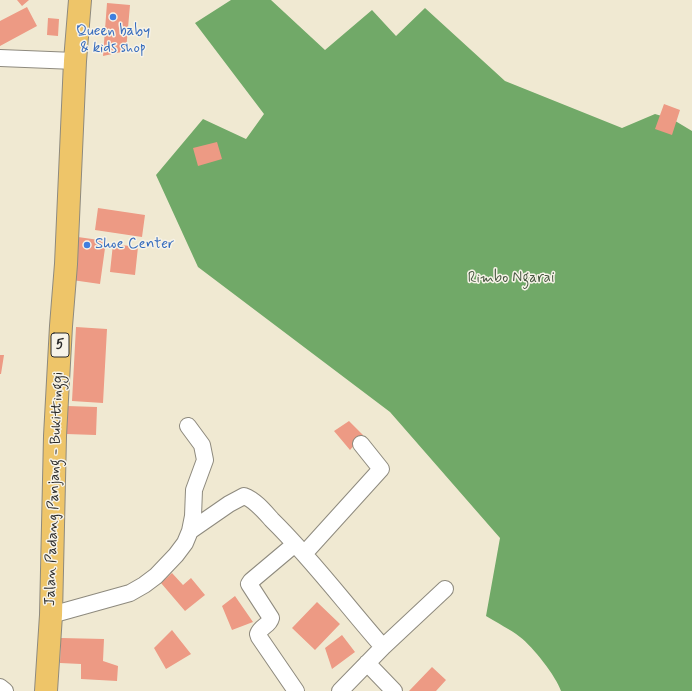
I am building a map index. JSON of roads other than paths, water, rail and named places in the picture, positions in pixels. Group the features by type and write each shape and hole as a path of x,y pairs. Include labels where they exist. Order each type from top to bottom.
{"highway":[{"name":"Jalan Padang Panjang - Bukittinggi","path":"46,691 51,615 55,436 66,264 75,61 80,0"}],"street":[{"path":"0,58 75,61"},
{"path":"51,615 130,593 156,576 186,543 193,516 194,490 205,460 202,445 188,426"},
{"path":"296,691 259,637 258,634 261,628 270,622 271,618 249,584 251,581 300,549 380,471 361,444"},
{"path":"190,531 244,496 251,499 300,549 383,647"},
{"path":"340,691 383,647 445,590"},
{"path":"367,663 394,691"},
{"path":"0,687 5,691"}],"place":[{"name":"Queen baby & kids shop","path":"113,17"},
{"name":"Shoe Center","path":"87,245"}],"park label":[{"name":"Rimbo Ngarai","path":"511,279"}]}
